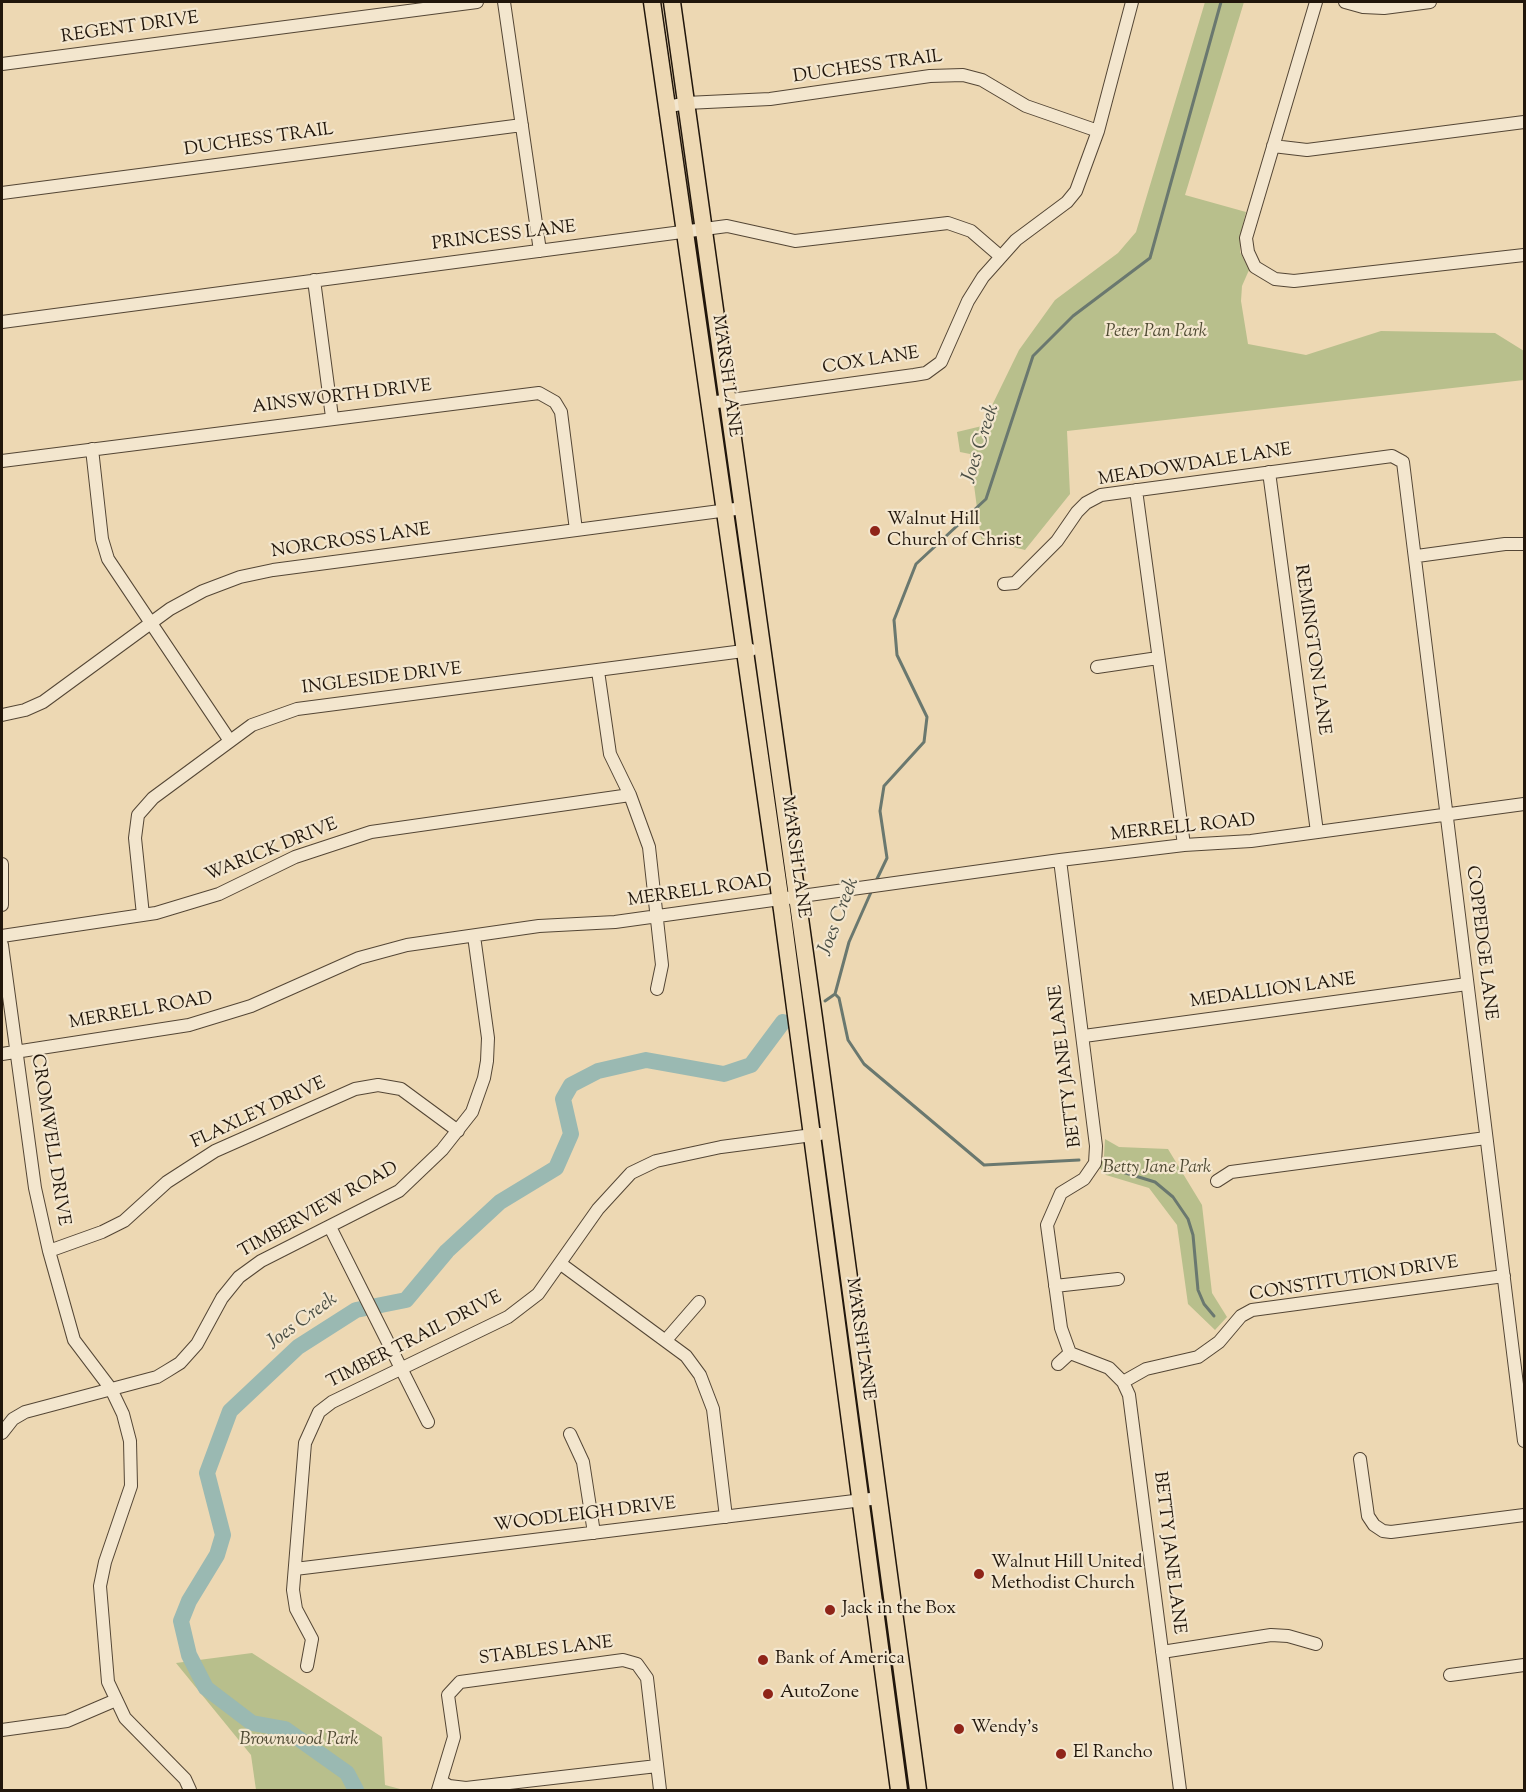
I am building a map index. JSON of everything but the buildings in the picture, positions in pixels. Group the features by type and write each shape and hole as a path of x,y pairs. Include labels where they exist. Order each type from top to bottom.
{"main road":[{"name":"MARSH LANE","path":"652,2 780,899 898,1785"},
{"name":"MARSH LANE","path":"672,2 798,897 917,1784"},
{"path":"655,23 675,20"},
{"path":"837,1324 855,1321"},
{"path":"881,1657 900,1655"},
{"path":"898,1785 917,1784"}],"street":[{"name":"REGENT DRIVE","path":"2,64 477,2"},
{"path":"504,2 540,251"},
{"name":"COX LANE","path":"709,403 914,375 934,369 945,355 968,302 1000,256 1016,240 1072,196 1098,131 1132,2"},
{"path":"1316,2 1272,146 1246,244 1251,260 1263,274 1275,279 1294,280 1524,255"},
{"path":"1344,2 1363,7 1384,8 1430,2"},
{"name":"DUCHESS TRAIL","path":"667,107 686,103 771,99 930,76 963,75 982,80 1026,106 1098,131"},
{"path":"1272,146 1306,150 1524,122"},
{"name":"DUCHESS TRAIL","path":"2,193 522,124"},
{"name":"PRINCESS LANE","path":"2,322 704,229 739,227 795,241 948,223 971,231 1000,256"},
{"path":"314,280 332,417"},
{"name":"AINSWORTH DRIVE","path":"2,461 533,392 548,396 561,412 576,530"},
{"path":"92,449 102,539 108,559 231,741"},
{"name":"MEADOWDALE LANE","path":"1004,584 1015,583 1044,556 1086,503 1101,495 1392,456"},
{"name":"COPPEDGE LANE","path":"1392,456 1403,462 1416,556 1524,1437"},
{"name":"REMINGTON LANE","path":"1269,472 1317,832"},
{"path":"1136,490 1184,846"},
{"name":"NORCROSS LANE","path":"2,716 25,711 43,702 150,622 203,591 240,577 273,570 743,508"},
{"path":"1416,556 1505,544 1524,544"},
{"name":"INGLESIDE DRIVE","path":"143,915 135,838 138,815 153,798 252,725 297,709 763,648"},
{"path":"1096,667 1158,658"},
{"path":"598,670 610,754 630,795 649,847 662,964 657,988"},
{"name":"WARICK DRIVE","path":"2,936 143,915 219,894 295,857 371,832 630,795"},
{"name":"MERRELL ROAD","path":"2,1054 189,1025 251,1006 359,958 407,945 539,926 615,922 1060,861 1184,846 1251,841 1524,804"},
{"name":"BETTY JANE LANE","path":"1060,861 1084,1036 1096,1146 1095,1163 1084,1179 1061,1192 1047,1225 1061,1328 1070,1353"},
{"path":"2,864 2,905"},
{"name":"TIMBERVIEW ROAD","path":"2,1433 13,1419 25,1412 157,1377 180,1362 197,1344 222,1298 239,1277 261,1262 399,1191 458,1131 472,1112 488,1061 488,1038 474,936"},
{"name":"CROMWELL DRIVE","path":"2,945 35,1188 49,1251 74,1340 111,1389 123,1414 132,1461 131,1486 105,1562 100,1586 106,1668 116,1700 125,1718 185,1779 190,1791"},
{"name":"MEDALLION LANE","path":"1084,1036 1467,984"},
{"name":"FLAXLEY DRIVE","path":"49,1251 102,1232 124,1221 167,1182 215,1151 355,1089 378,1085 401,1089 458,1131"},
{"name":"TIMBER TRAIL DRIVE","path":"307,1666 312,1640 297,1609 293,1590 305,1443 312,1423 332,1402 508,1317 538,1294 598,1209 631,1173 667,1158 721,1147 830,1134"},
{"path":"1217,1181 1232,1172 1486,1138"},
{"path":"330,1227 428,1422"},
{"path":"561,1264 666,1340 686,1356 700,1375 712,1408 726,1517"},
{"name":"CONSTITUTION DRIVE","path":"1123,1383 1146,1369 1198,1357 1219,1342 1241,1316 1252,1310 1504,1276"},
{"path":"1055,1286 1118,1279"},
{"path":"666,1340 699,1302"},
{"path":"1058,1364 1070,1353 1109,1368 1123,1383"},
{"name":"BETTY JANE LANE","path":"1123,1383 1131,1406 1180,1791"},
{"path":"570,1434 584,1462 594,1533"},
{"path":"1360,1459 1368,1516 1374,1525 1383,1531 1391,1532 1524,1515"},
{"name":"WOODLEIGH DRIVE","path":"295,1569 879,1498"},
{"path":"1162,1652 1271,1635 1288,1636 1316,1644"},
{"name":"STABLES LANE","path":"439,1786 454,1737 448,1695 460,1682 623,1660 637,1664 647,1678 657,1766"},
{"path":"1450,1675 1524,1665"},
{"path":"2,1730 67,1721 116,1700"},
{"path":"439,1786 466,1788 657,1766 660,1791"}],"green space":[{"name":"Peter Pan Park","path":"1205,2 1244,2 1185,195 1246,212 1240,236 1240,252 1249,270 1242,286 1241,301 1248,344 1306,355 1381,331 1495,333 1524,351 1524,380 1067,431 1070,494 1025,550 981,539 970,454 960,452 957,432 982,426 1019,350 1055,300 1118,253 1136,232"},
{"name":"Betty Jane Park","path":"1105,1139 1119,1147 1168,1149 1202,1205 1212,1293 1227,1317 1215,1330 1188,1304 1177,1225 1149,1188 1106,1175 1099,1167 1104,1156"},
{"name":"Brownwood Park","path":"252,1653 382,1737 385,1785 404,1790 256,1790 251,1755 176,1663"}],"waterway":[{"name":"Joes Creek","path":"876,881 887,858 880,811 884,786 924,742 927,717 897,655 894,620 916,564 986,499 1033,356 1073,316 1150,258 1221,2"},
{"name":"Joes Creek","path":"825,1001 835,994 849,942 872,890"},
{"path":"835,994 839,998 848,1040 864,1064 984,1165 1079,1160"},
{"name":"Joes Creek","path":"356,1790 347,1773 285,1729 252,1723 206,1688 189,1655 181,1621 189,1601 217,1555 223,1535 207,1473 230,1411 298,1347 356,1310 406,1300 447,1251 500,1202 556,1168 571,1134 563,1099 571,1085 598,1071 646,1060 724,1074 751,1065 783,1022"},
{"path":"1106,1167 1155,1182 1173,1197 1188,1219 1193,1235 1198,1290 1204,1304 1214,1316"}],"place":[{"name":"Walnut Hill Church of Christ","path":"875,531"},
{"name":"Walnut Hill United Methodist Church","path":"979,1574"},
{"name":"Jack in the Box","path":"830,1610"},
{"name":"Bank of America","path":"763,1660"},
{"name":"AutoZone","path":"768,1694"},
{"name":"Wendy's","path":"959,1729"},
{"name":"El Rancho","path":"1061,1754"}]}
